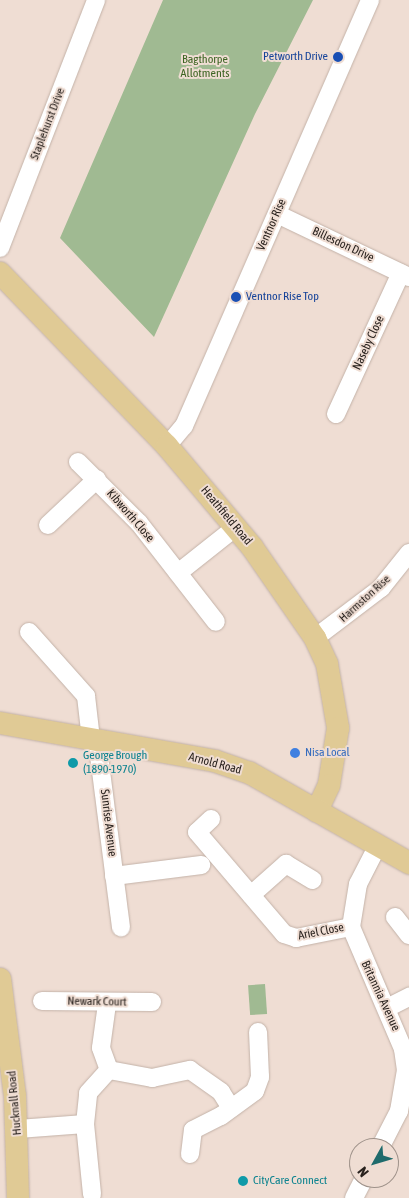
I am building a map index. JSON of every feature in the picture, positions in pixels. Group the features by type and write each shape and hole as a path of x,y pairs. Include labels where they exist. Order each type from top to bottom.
{"main road":[{"name":"Heathfield Road","path":"0,274 167,446 236,527 315,638 327,664 338,728 329,785 317,811"},
{"name":"Arnold Road","path":"0,722 224,764 250,773 409,863"},
{"name":"Hucknall Road","path":"0,979 18,1129 18,1198"}],"street":[{"name":"Staplehurst Drive","path":"0,248 96,0"},
{"name":"Ventnor Rise","path":"167,446 184,426 370,0"},
{"name":"Billesdon Drive","path":"277,214 405,275"},
{"name":"Naseby Close","path":"336,414 405,275"},
{"name":"Kibworth Close","path":"78,462 97,479 178,573 216,622"},
{"path":"48,525 97,479"},
{"path":"178,573 236,527"},
{"name":"Harmston Rise","path":"315,638 381,588 409,553"},
{"name":"Sunrise Avenue","path":"29,632 39,654 86,696 121,927"},
{"name":"Ariel Close","path":"211,819 197,832 289,938 351,927"},
{"path":"351,927 358,884 378,845"},
{"path":"251,895 286,864 312,880"},
{"path":"114,876 201,865"},
{"path":"395,916 409,935"},
{"name":"Britannia Avenue","path":"351,927 387,1008 406,1070 399,1111 385,1138"},
{"path":"387,1008 409,997"},
{"name":"Newark Court","path":"42,1001 107,1004 152,1002"},
{"path":"107,1004 101,1048 109,1070"},
{"path":"190,1154 193,1130 231,1108 255,1091 260,1077 258,1032"},
{"path":"109,1070 152,1078 190,1070 221,1092 231,1108"},
{"path":"92,1194 85,1124 88,1093 109,1070"},
{"path":"18,1129 85,1124"}],"green space":[{"name":"Bagthorpe Allotments","path":"163,0 313,0 255,114 154,337 60,238"},
{"path":"265,984 267,1014 250,1015 248,985"}],"place":[{"name":"Petworth Drive","path":"338,57"},
{"name":"Ventnor Rise Top","path":"236,297"},
{"name":"Nisa Local","path":"295,753"},
{"name":"George Brough (1890-1970)","path":"73,763"},
{"name":"CityCare Connect","path":"243,1181"}]}
